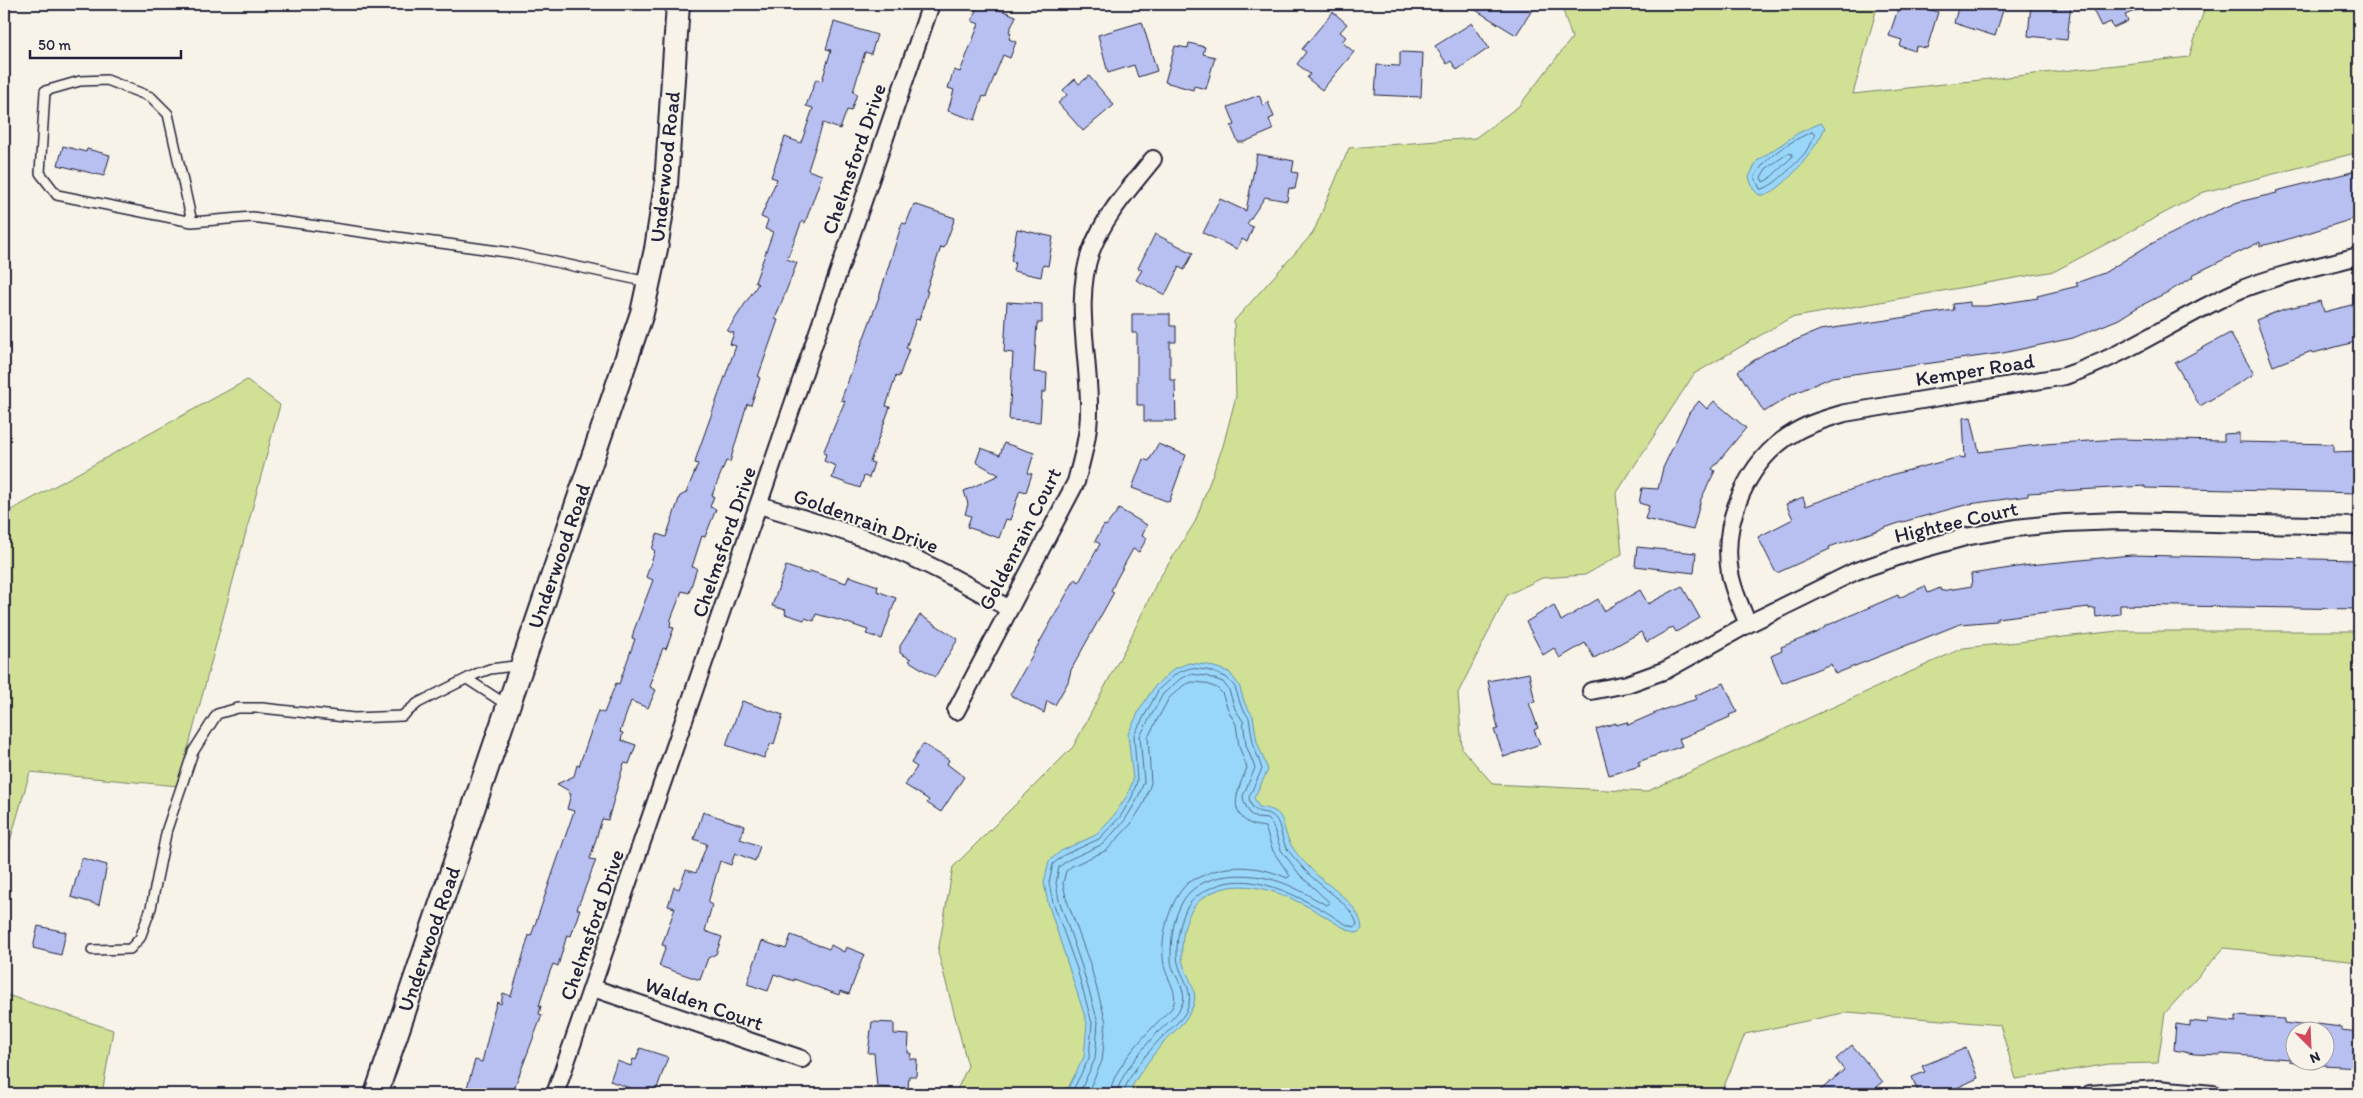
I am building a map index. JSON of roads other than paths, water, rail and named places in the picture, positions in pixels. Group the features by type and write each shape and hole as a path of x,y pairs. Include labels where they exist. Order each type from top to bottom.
{"street":[{"name":"Underwood Road","path":"376,1094 642,313 656,249 666,185 678,4"},
{"name":"Chelmsford Drive","path":"555,1094 760,505 931,4"},
{"name":"Goldenrain Court","path":"956,711 1008,608 1076,482 1086,444 1089,413 1089,383 1083,315 1084,281 1091,252 1102,225 1152,159"},
{"name":"Kemper Road","path":"1748,624 1730,574 1728,533 1734,510 1747,483 1776,446 1794,432 1845,413 2065,376 2093,367 2121,354 2242,289 2274,278 2359,256"},
{"name":"Goldenrain Drive","path":"760,505 836,528 892,548 946,573 1008,608"},
{"name":"Hightee Court","path":"1590,691 1626,684 1666,670 1748,624 1856,571 1915,551 1965,537 2015,528 2065,523 2119,521 2359,526"},
{"name":"Walden Court","path":"593,988 802,1060"},
{"path":"2090,1094 2157,1089 2213,1094"}],"lane":[{"path":"192,222 168,114 151,97 107,80 80,81 44,92 40,173 57,195 192,222 252,217 514,253 649,282"},
{"path":"92,950 130,949 140,938 151,908 167,829 193,752 217,714 238,708 262,708 354,718 402,716 418,703 445,688 490,669 522,664"},
{"path":"467,679 508,706"}],"water":[{"path":"1821,123 1825,127 1822,135 1794,173 1777,188 1767,194 1759,195 1753,189 1749,177 1757,161 1798,133"},
{"path":"1189,663 1208,665 1229,672 1239,685 1245,704 1253,716 1257,742 1268,770 1254,798 1259,807 1275,811 1279,815 1290,843 1296,852 1316,874 1349,902 1360,919 1362,929 1358,933 1348,929 1309,907 1268,890 1240,886 1213,892 1196,904 1186,922 1183,936 1182,960 1195,995 1193,1006 1187,1017 1152,1056 1128,1094 1065,1094 1084,1057 1087,1023 1048,903 1044,883 1049,861 1061,851 1096,835 1115,814 1128,794 1133,780 1128,734 1140,709 1155,686 1174,669"}]}
